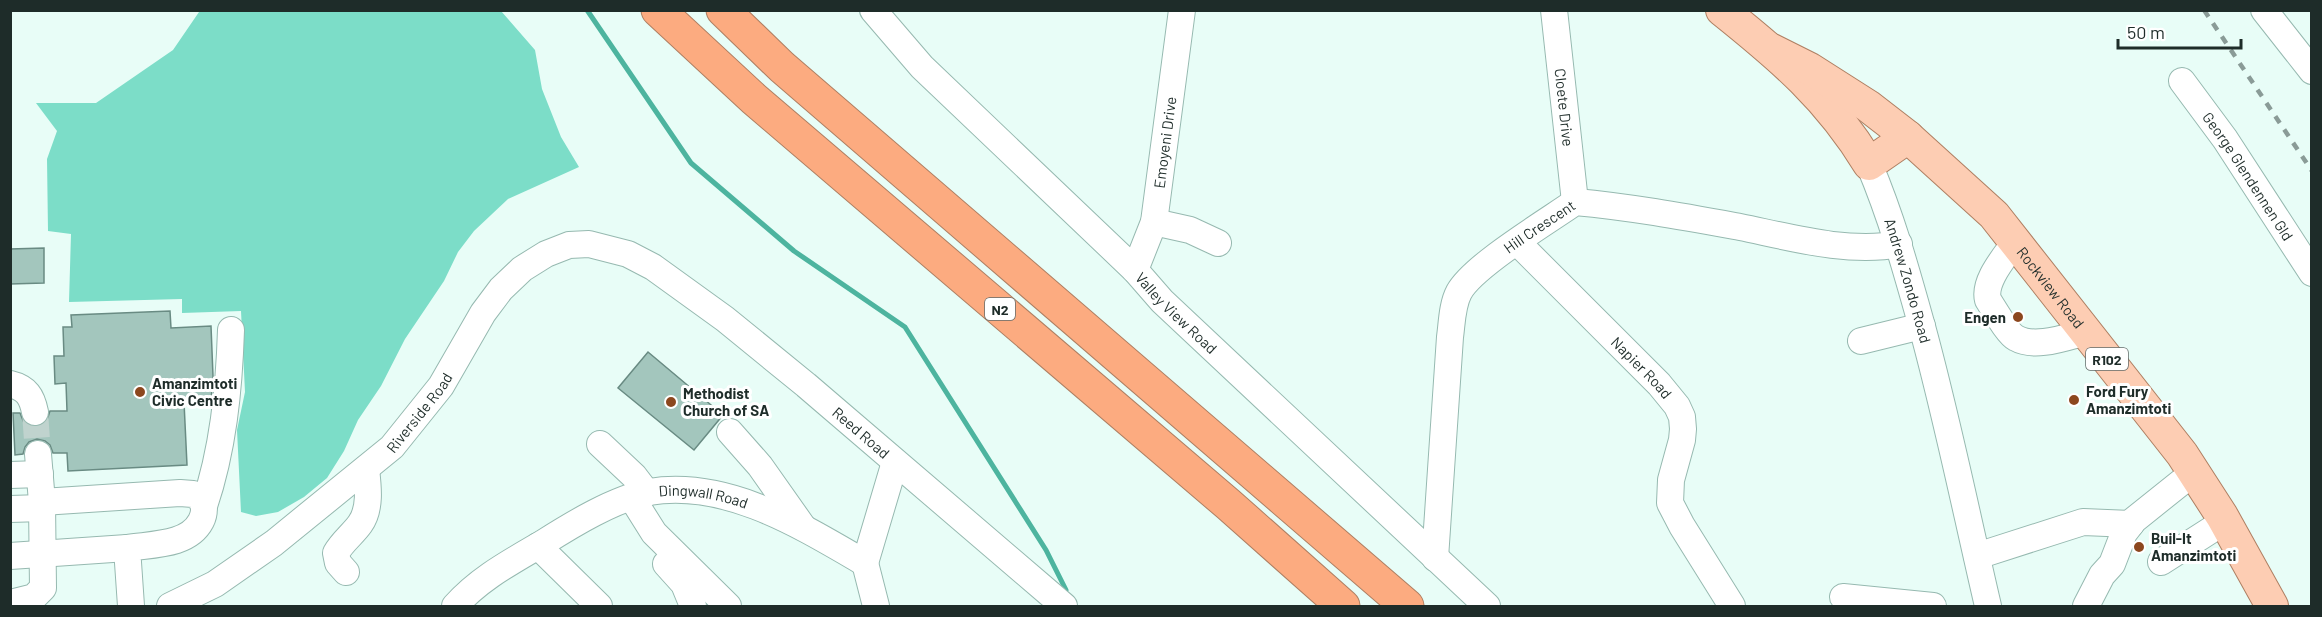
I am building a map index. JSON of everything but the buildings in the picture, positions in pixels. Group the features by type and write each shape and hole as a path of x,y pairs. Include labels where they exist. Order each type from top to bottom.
{"highway":[{"name":"N2","path":"658,10 754,99 1219,496 1343,606"},
{"path":"723,10 783,67 1407,606"}],"main road":[{"name":"Andrew Zondo Road","path":"1722,10 1772,50 1834,111 1869,164"},
{"name":"Rockview Road","path":"1772,50 1847,91 1908,137 1980,200 2194,472 2225,521 2272,606"},
{"path":"1869,164 1908,137"}],"street":[{"name":"Valley View Road","path":"873,10 922,67 1135,270 1162,301 1203,341 1487,606"},
{"name":"Emoyeni Drive","path":"1135,270 1154,222 1182,10"},
{"name":"Cloete Drive","path":"1554,10 1575,202"},
{"path":"2264,10 2312,71"},
{"name":"George Glendennen Gld","path":"2182,81 2225,139 2312,273"},
{"name":"Andrew Zondo Road","path":"1869,164 1887,206 1899,244 1939,388 1988,606"},
{"name":"Hill Crescent","path":"1435,558 1450,338 1456,302 1460,292 1471,278 1517,242 1575,202 1665,213 1797,239 1853,247 1885,247 1899,244"},
{"path":"1154,222 1191,230 1218,243"},
{"name":"Napier Road","path":"1517,242 1664,389 1677,406 1682,417 1682,440 1669,493 1670,502 1682,526 1732,606"},
{"path":"2015,242 1991,279 1987,295 1988,300 2014,338 2028,342 2043,341 2085,332"},
{"name":"Riverside Road","path":"171,606 224,578 274,543 392,447 441,387 483,313 501,289 522,269 546,254 569,245 589,244 628,254 653,267"},
{"name":"Reed Road","path":"653,267 725,319 1064,606"},
{"path":"1861,340 1922,326"},
{"path":"10,556 127,548 172,541 188,536 202,519 211,487 225,412 231,330"},
{"path":"10,384 26,390 31,397 35,412"},
{"path":"730,432 760,466 803,527"},
{"path":"600,444 634,476 630,499 684,584 693,606"},
{"path":"876,606 865,563 895,462"},
{"path":"10,475 39,464 42,505 42,592 34,597 10,603"},
{"path":"346,572 338,563 336,553 361,523 365,514 368,486 366,469"},
{"path":"2086,606 2102,575 2112,564 2124,533 2131,524 2194,472"},
{"name":"Dingwall Road","path":"455,606 478,583 538,546 630,499 683,490 701,492 754,506 803,527 865,563"},
{"path":"10,509 190,494 201,499 204,507"},
{"path":"630,499 654,533 728,606"},
{"path":"2161,562 2225,521"},
{"path":"1977,556 2083,522 2131,524"},
{"path":"538,546 599,606"},
{"path":"127,548 131,606"},
{"path":"1843,597 1933,606"}],"green space":[{"path":"207,10 501,11 535,50 542,89 561,137 579,167 508,199 474,231 458,252 444,281 405,339 381,386 358,420 344,451 327,478 304,497 278,512 256,516 241,512 237,430 245,392 241,311 182,313 182,299 69,302 71,234 48,231 47,159 57,131 36,103 96,103 173,50 199,12"}],"waterway":[{"path":"587,10 691,163 794,251 905,327 1046,550 1066,590"}],"tunnel":[{"path":"35,412 38,454"}],"railway":[{"path":"2204,10 2312,171"}],"place":[{"name":"Engen","path":"2018,317"},
{"name":"Amanzimtoti Civic Centre","path":"140,392"},
{"name":"Ford Fury Amanzimtoti","path":"2074,400"},
{"name":"Methodist Church of SA","path":"671,402"},
{"name":"Buil-It Amanzimtoti","path":"2139,547"}]}
